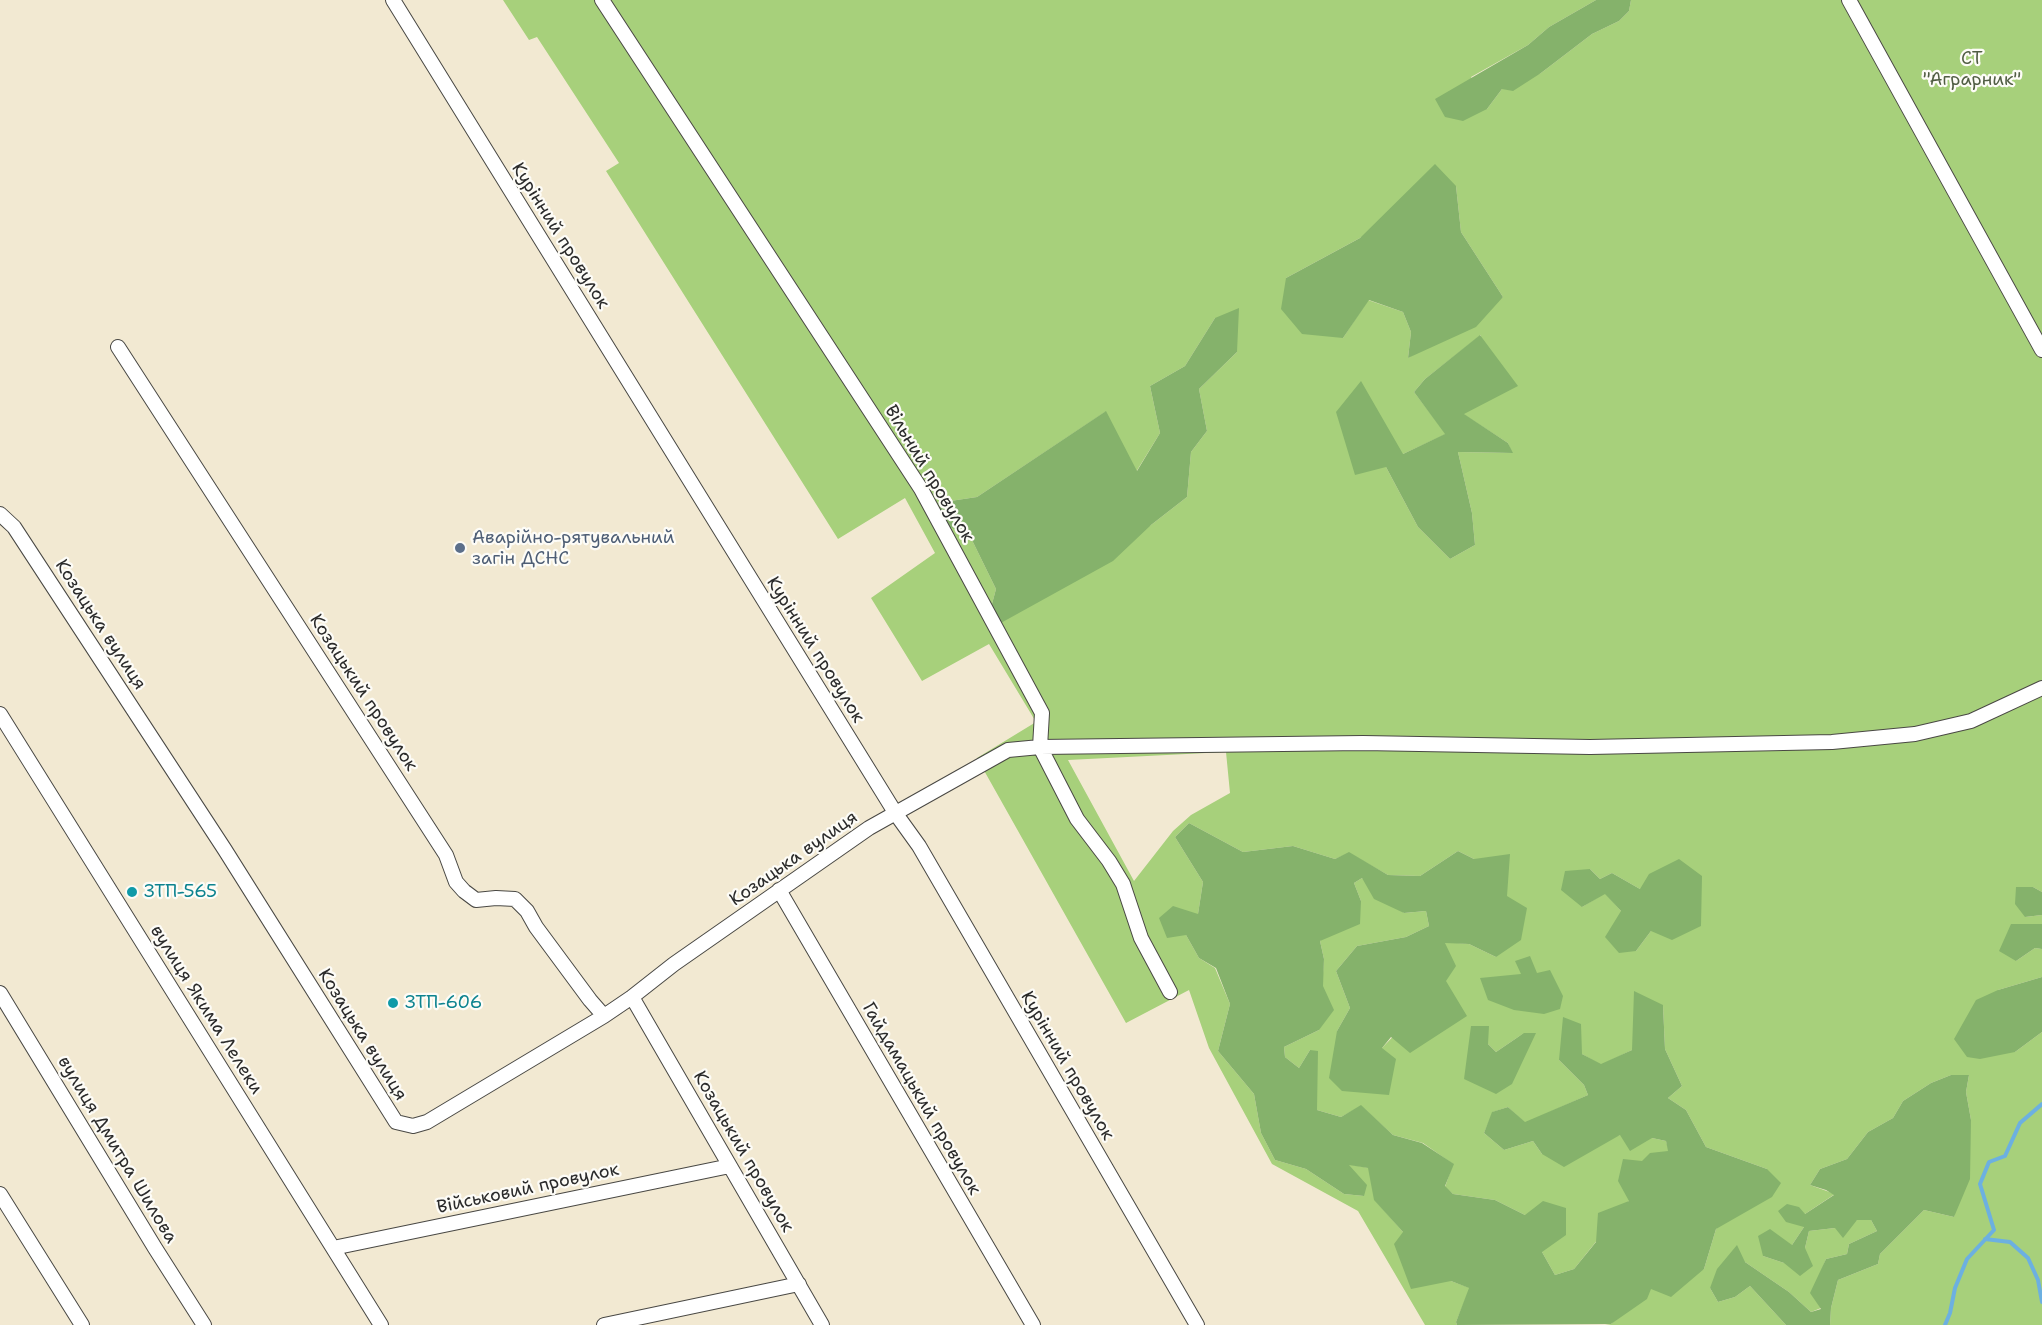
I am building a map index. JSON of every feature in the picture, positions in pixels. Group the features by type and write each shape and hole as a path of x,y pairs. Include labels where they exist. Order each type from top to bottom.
{"street":[{"name":"Курінний провулок","path":"393,0 896,814 919,846 1197,1325"},
{"name":"Вільний провулок","path":"602,0 921,489 1042,713 1040,747"},
{"path":"1849,0 2042,350"},
{"name":"Козацький провулок","path":"118,347 446,855 456,882 476,900 515,899 527,911 543,936 604,1016"},
{"name":"Козацька вулиця","path":"0,514 15,527 225,850 396,1122 413,1126 428,1122 604,1016 674,964 869,828 1008,750 1040,747"},
{"path":"1170,992 1141,938 1123,884 1110,861 1077,819 1040,747 1364,743 1590,747 1832,742 1915,734 1971,721 2042,688"},
{"name":"вулиця Якима Лелеки","path":"0,714 381,1325"},
{"name":"Гайдамацький провулок","path":"779,890 1033,1325"},
{"name":"вулиця Дмитра Шилова","path":"0,993 204,1325"},
{"name":"Козацький провулок","path":"632,997 822,1325"},
{"name":"Військовий провулок","path":"333,1248 730,1166"},
{"path":"0,1194 82,1325"},
{"path":"604,1325 799,1284"}],"green space":[{"name":"СТ \"Аграрник\"","path":"503,0 1596,0 1549,27 1528,45 1471,77 1487,109 1502,89 1541,73 1592,34 1619,21 1629,11 1631,0 2042,0 2042,892 2033,887 2025,917 2042,915 2042,924 2011,924 2016,961 2035,948 2042,949 2042,977 1998,990 2015,1052 2042,1032 2042,1325 1830,1325 1831,1308 1838,1280 1878,1264 1880,1254 1924,1210 1954,1217 1971,1120 1966,1092 1969,1075 1951,1075 1931,1083 1903,1101 1893,1118 1868,1132 1847,1159 1820,1169 1810,1185 1835,1194 1805,1214 1804,1227 1792,1245 1763,1256 1784,1263 1805,1248 1809,1231 1835,1228 1857,1220 1871,1220 1877,1231 1849,1244 1847,1254 1826,1259 1820,1274 1821,1308 1811,1312 1789,1292 1745,1262 1710,1288 1718,1302 1735,1297 1750,1286 1786,1325 1605,1325 1611,1324 1651,1288 1704,1269 1716,1229 1767,1169 1706,1147 1686,1110 1668,1098 1682,1086 1665,1049 1663,1005 1632,1050 1601,1065 1582,1054 1559,1060 1584,1085 1588,1095 1525,1123 1508,1107 1493,1112 1484,1133 1504,1150 1533,1141 1542,1154 1620,1135 1666,1141 1669,1151 1574,1269 1555,1275 1525,1215 1495,1200 1453,1194 1445,1187 1453,1164 1423,1143 1393,1135 1361,1106 1341,1117 1317,1110 1310,1050 1299,1068 1285,1057 1284,1047 1319,1030 1324,959 1320,941 1361,901 1354,883 1362,878 1404,913 1426,911 1429,926 1406,937 1357,946 1336,971 1350,1008 1337,1031 1382,1048 1446,981 1445,942 1469,944 1496,957 1507,896 1474,859 1458,851 1420,876 1388,875 1349,853 1335,859 1293,846 1243,852 1189,823 1175,837 1203,882 1198,914 1186,935 1199,958 1215,968 1230,1004 1218,1051 1254,1094 1261,1133 1275,1160 1306,1169 1344,1194 1364,1196 1348,1164 1369,1168 1375,1200 1451,1281 1470,1288 1456,1322 1457,1325 1425,1325 1358,1211 1272,1164 1209,1048 1189,990 1126,1023 977,758 1036,722 989,644 922,681 871,598 935,553 905,498 838,539 606,171 619,163 537,37 529,40","holes":["1456,186 1461,232 1503,297 1408,358 1411,332 1403,312 1368,300 1343,338 1286,278","1215,318 1237,352 1199,389 1207,431 1191,452 1187,497 1151,525 992,604 996,589 970,536 937,503 977,497 1105,412 1136,472 1160,433 1150,386 1185,366","1481,335 1463,414 1508,443 1512,453 1458,452 1472,513 1475,545 1450,559 1418,527 1386,467 1403,454 1446,434 1414,392 1425,379","1226,752 1230,793 1191,815 1173,831 1134,881 1068,760","1590,869 1600,879 1612,873 1640,889 1651,931 1636,951 1621,911 1605,893 1582,907","1524,1033 1464,1079 1488,1044 1496,1052"]},
{"path":"1596,0 1631,0 1629,11 1619,21 1592,34 1513,91 1502,89 1487,109 1463,121 1445,117 1435,99 1528,45 1549,27"},
{"path":"1435,164 1456,186 1461,232 1503,297 1476,327 1408,358 1411,332 1403,312 1369,300 1343,338 1302,334 1281,309 1286,278 1360,238"},
{"path":"1239,308 1237,352 1199,389 1207,431 1191,452 1187,497 1151,525 1113,561 999,624 992,604 996,589 970,536 939,522 937,503 977,497 1106,411 1137,471 1160,433 1150,386 1185,366 1215,318"},
{"path":"1480,335 1518,386 1464,414 1508,443 1513,453 1458,452 1472,513 1475,545 1450,559 1418,527 1386,467 1355,475 1336,412 1361,381 1403,454 1445,434 1414,392 1425,379"},
{"path":"1189,823 1243,852 1293,846 1335,859 1349,852 1388,875 1420,876 1458,851 1474,859 1510,854 1507,896 1527,908 1521,940 1496,957 1469,944 1445,943 1456,966 1446,981 1467,1016 1410,1053 1391,1037 1382,1048 1396,1059 1389,1095 1342,1091 1329,1078 1337,1031 1350,1008 1336,971 1357,946 1406,937 1429,926 1426,911 1404,913 1374,899 1362,878 1354,883 1361,901 1360,924 1320,941 1324,959 1323,986 1334,1010 1319,1030 1284,1047 1285,1057 1299,1068 1310,1050 1318,1051 1317,1110 1341,1117 1361,1105 1393,1135 1422,1143 1454,1164 1445,1186 1453,1194 1495,1200 1525,1215 1543,1201 1566,1208 1566,1235 1542,1252 1555,1275 1574,1269 1596,1242 1598,1213 1629,1201 1618,1181 1623,1159 1642,1161 1650,1153 1668,1151 1666,1141 1652,1138 1630,1151 1620,1135 1564,1167 1542,1154 1533,1141 1504,1150 1484,1133 1492,1112 1508,1107 1525,1122 1588,1095 1584,1085 1559,1060 1563,1017 1581,1024 1582,1054 1601,1064 1632,1050 1634,991 1663,1005 1665,1049 1682,1086 1668,1098 1686,1110 1706,1147 1767,1169 1781,1183 1772,1197 1716,1229 1704,1269 1671,1297 1651,1289 1647,1299 1611,1324 1457,1325 1456,1322 1469,1288 1451,1281 1411,1289 1394,1244 1403,1232 1374,1200 1368,1168 1349,1165 1367,1185 1364,1196 1344,1194 1306,1169 1275,1160 1261,1133 1254,1094 1218,1051 1230,1004 1216,968 1199,958 1186,935 1167,938 1159,918 1173,906 1198,914 1203,882 1175,837"},
{"path":"1679,859 1702,876 1701,926 1672,940 1651,931 1636,951 1619,953 1605,937 1621,911 1605,894 1582,907 1561,890 1565,871 1590,869 1600,879 1612,873 1640,889 1649,874"},
{"path":"2016,887 2033,887 2042,892 2042,915 2025,917 2015,904"},
{"path":"2011,924 2042,924 2042,949 2035,948 2016,961 1999,951"},
{"path":"1530,956 1537,973 1550,970 1563,996 1560,1009 1544,1014 1514,1010 1488,1000 1480,978 1521,974 1515,961"},
{"path":"2042,977 2042,1032 2015,1052 1980,1059 1967,1057 1954,1039 1976,1000 1998,990"},
{"path":"1471,1026 1489,1026 1488,1044 1496,1052 1524,1033 1536,1033 1512,1084 1496,1094 1464,1079"},
{"path":"1951,1075 1969,1075 1966,1092 1971,1120 1970,1179 1954,1217 1924,1210 1880,1254 1878,1264 1838,1280 1831,1308 1830,1325 1786,1325 1750,1286 1735,1297 1718,1302 1710,1288 1717,1269 1737,1245 1745,1262 1789,1292 1811,1312 1821,1309 1810,1293 1826,1259 1847,1254 1849,1244 1877,1231 1871,1220 1857,1220 1843,1238 1835,1228 1809,1231 1805,1248 1813,1266 1800,1276 1784,1263 1763,1256 1758,1236 1770,1229 1792,1245 1804,1227 1786,1222 1778,1211 1787,1204 1799,1207 1805,1214 1834,1195 1810,1185 1820,1169 1847,1159 1868,1132 1893,1118 1903,1101 1931,1083"}],"waterway":[{"path":"1945,1325 1955,1288 1967,1259 1994,1230 1980,1184 1989,1162 2005,1156 2020,1123 2042,1104"},
{"path":"1985,1239 2010,1242 2028,1258 2038,1280 2042,1302"}],"place":[{"name":"Аварійно-рятувальний загін ДСНС","path":"460,548"},
{"name":"ЗТП-565","path":"132,892"},
{"name":"ЗТП-606","path":"393,1003"}]}
